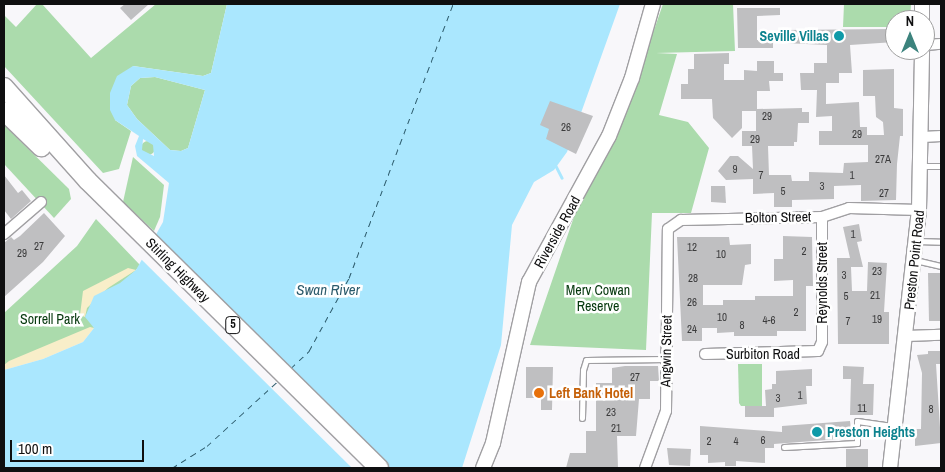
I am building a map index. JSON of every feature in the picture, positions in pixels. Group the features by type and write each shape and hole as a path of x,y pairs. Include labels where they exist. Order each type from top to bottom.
{"highway":[{"name":"Stirling Highway","path":"4,88 85,184 365,468"},
{"name":"Stirling Highway","path":"4,111 85,184 378,468"}],"street":[{"name":"Riverside Road","path":"483,468 493,443 529,282 609,136 632,78 653,4"},
{"name":"Riverside Road","path":"490,468 535,284 620,121 658,4"},
{"name":"Preston Point Road","path":"890,468 919,210 923,137 922,60"},
{"path":"923,137 941,136"},
{"path":"5,229 41,202"},
{"name":"Bolton Street","path":"668,229 681,220 822,217 849,208 919,210"},
{"name":"Reynolds Street","path":"820,348 822,217"},
{"name":"Angwin Street","path":"644,468 663,424 668,229"},
{"path":"906,336 941,335"},
{"name":"Surbiton Road","path":"705,354 810,353 820,348"}],"lane":[{"path":"922,166 941,166"},
{"path":"916,241 941,242"},
{"path":"914,260 941,266"},
{"path":"582,418 583,370 586,360 666,359"},
{"path":"784,447 857,443 856,421 895,426"}],"green space":[{"path":"37,4 42,4 91,58 156,4 227,4 211,73 203,76 133,66 115,120 131,131 119,169 103,173 4,66 4,15 16,27"},
{"name":"Merv Cowan Reserve","path":"663,4 733,4 735,51 656,53 677,54 659,115 688,122 709,148 691,213 652,213 646,350 530,345 577,208 646,53"},
{"path":"844,4 911,4 911,10 885,10 885,27 843,27"},
{"path":"155,77 205,90 188,148 181,151 170,150 137,119 127,105 131,86 140,78"},
{"path":"4,125 69,189 71,199 54,218 4,164"},
{"path":"145,141 151,141 155,148 151,155 145,155 141,151 141,145"},
{"path":"133,157 164,185 160,217 154,231 123,202"},
{"name":"Sorrell Park","path":"96,219 140,265 93,323 94,328 4,370 4,313 77,246"},
{"path":"738,364 762,364 762,406 741,406 739,403"}],"sand":[{"path":"128,268 136,270 108,288 87,308 85,317 80,315 83,291"},
{"path":"90,327 94,328 83,342 43,359 4,370 4,365 9,361"}],"water":[{"name":"Swan River","path":"227,4 620,4 567,152 554,170 534,182 512,225 501,345 462,468 4,468 4,370 43,359 83,342 94,328 85,317 94,296 120,283 136,270 163,222 169,183 137,156 135,146 139,136 115,120 110,110 110,93 117,76 133,66 203,76 211,73","holes":["155,77 205,90 188,148 181,151 170,150 137,119 127,105 131,86 140,78","143,139 153,145 154,156 142,150"]}],"pier":[{"path":"154,238 386,468 352,468 140,258"}],"building":[{"path":"125,4 149,4 131,20 120,8"},
{"path":"737,8 780,8 780,15 757,16 757,40 773,40 773,48 738,48"},
{"path":"885,29 885,43 850,45 852,73 839,73 839,83 826,83 826,104 859,102 860,127 867,127 867,135 884,135 883,122 876,117 875,96 863,96 863,70 894,69 894,108 903,109 903,136 900,136 896,200 861,201 861,185 834,186 834,199 792,200 792,207 774,207 774,193 753,194 753,179 726,180 718,171 730,156 738,156 753,169 752,146 742,146 742,131 756,131 756,111 742,111 742,128 732,138 713,118 712,99 681,99 681,84 688,84 688,69 694,69 694,54 729,53 729,64 724,64 724,80 744,80 744,70 757,71 757,61 774,61 774,73 783,73 783,81 769,81 770,91 757,91 757,109 802,108 802,112 809,112 809,123 798,123 797,142 794,142 794,146 768,146 769,175 791,175 792,181 809,181 809,172 843,173 844,163 868,162 868,145 819,145 819,131 832,131 832,116 816,117 817,90 801,90 800,73 814,73 814,63 827,63 827,45 784,43 784,30"},
{"path":"550,101 593,116 576,154 546,139 549,129 540,125"},
{"path":"4,175 18,193 22,190 31,201 11,219 4,210"},
{"path":"711,186 725,186 726,203 711,202"},
{"path":"44,213 65,236 43,262 4,297 4,243 11,237 14,240 20,236"},
{"path":"859,224 862,241 857,242 863,267 851,267 852,291 867,291 868,262 887,263 884,312 889,312 889,344 838,344 837,258 850,258 843,227"},
{"path":"783,236 812,237 813,286 806,286 806,331 777,331 777,336 734,336 734,332 717,333 717,328 702,328 702,341 682,341 677,237 729,237 730,245 751,244 751,264 745,265 742,285 703,285 703,305 723,305 723,300 755,300 755,296 793,296 793,280 774,281 774,259 783,259"},
{"path":"928,273 941,273 941,321 929,321"},
{"path":"928,351 941,351 941,364 936,364 941,443 915,446 915,429 921,429 922,373 917,355 928,354"},
{"path":"658,366 659,381 650,381 650,399 639,399 636,436 617,436 618,468 566,468 570,453 586,453 586,431 596,431 596,383 612,383 612,368"},
{"path":"843,366 864,367 863,384 874,384 873,415 850,415 851,379 843,379"},
{"name":"Left Bank Hotel","path":"526,367 553,367 552,410 541,410 541,398 526,398"},
{"path":"812,369 812,386 806,386 807,404 774,408 774,417 745,417 745,406 766,406 765,390 772,389 772,384 776,384 776,371"},
{"path":"850,421 852,438 774,444 774,448 765,448 765,463 736,461 736,466 725,466 725,462 708,463 708,455 700,455 700,426 782,432 782,426"},
{"path":"667,448 691,449 690,466 669,465"},
{"path":"846,449 868,449 868,468 846,468"}],"waterway":[{"path":"556,166 562,178"}],"ferry route":[{"path":"291,368 309,351 349,278 453,4"},
{"path":"172,468 207,446 279,380"}],"place":[{"name":"Seville Villas","path":"839,36"},
{"name":"Left Bank Hotel","path":"539,393"},
{"name":"Preston Heights","path":"817,432"}]}
